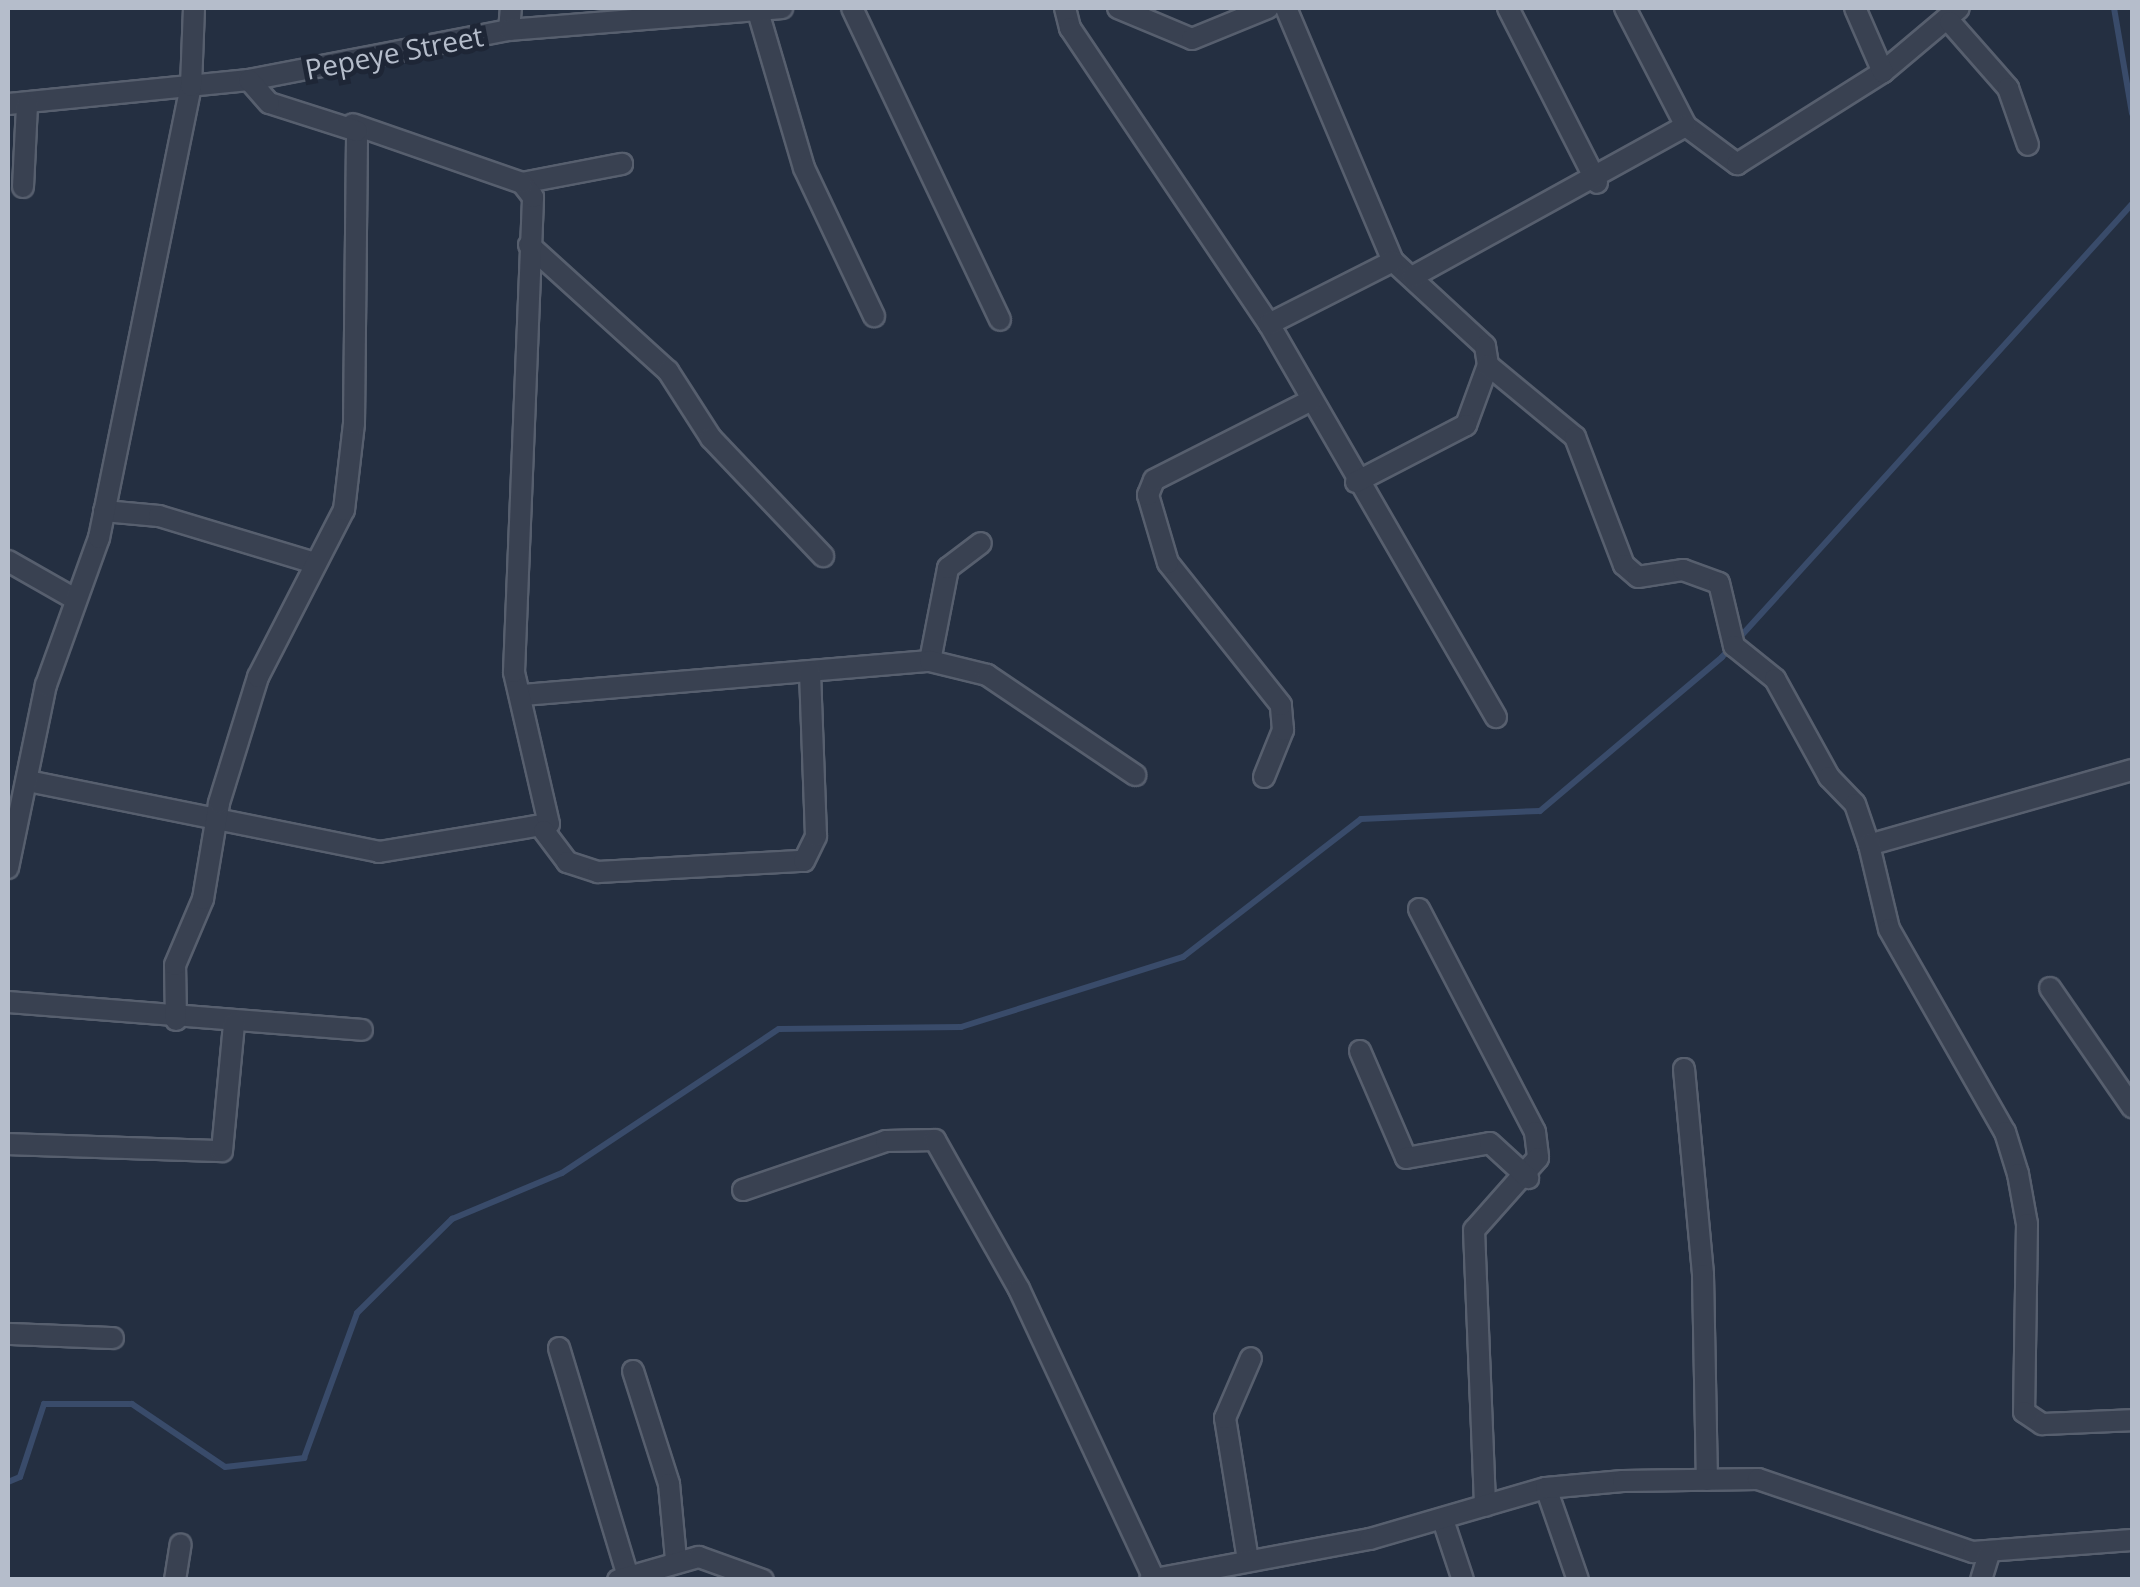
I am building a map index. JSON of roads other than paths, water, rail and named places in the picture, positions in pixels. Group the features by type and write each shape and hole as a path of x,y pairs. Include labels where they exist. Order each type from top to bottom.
{"street":[{"path":"8,868 14,802 28,780 73,598 104,511 190,86 194,8"},
{"path":"509,30 511,8"},
{"name":"Pepeye Street","path":"17,104 249,80 509,30 759,14 782,8"},
{"path":"852,8 1000,320"},
{"path":"1065,8 1070,28 1269,324 1356,482 1496,717"},
{"path":"1118,8 1192,39 1268,8"},
{"path":"1286,8 1393,261 1484,346 1488,365 1466,424 1356,482"},
{"path":"1508,8 1597,183"},
{"path":"1625,8 1686,126 1737,164 1883,72 1954,15 2008,88 2028,145"},
{"path":"1855,8 1883,72"},
{"path":"759,14 804,168 874,316"},
{"path":"249,80 269,103 353,124 522,183 622,164"},
{"path":"17,104 23,186"},
{"path":"176,1020 175,965 203,899 218,813 258,677 344,510 354,424 353,124"},
{"path":"1412,277 1597,183 1686,126"},
{"path":"522,183 533,197 514,641 524,695 528,750 550,815 544,831"},
{"path":"528,245 668,371 710,438 823,556"},
{"path":"1269,324 1393,261"},
{"path":"1488,365 1575,437 1624,565 1638,577 1684,570 1719,583 1734,646 1776,679 1829,777 1855,804 1870,844 1889,929 2004,1132 2018,1174 2027,1224 2024,1412 2042,1424 2132,1420"},
{"path":"1264,777 1283,730 1280,705 1177,577 1148,495 1154,480 1312,400"},
{"path":"104,511 159,516 315,564"},
{"path":"930,661 948,568 981,544"},
{"path":"8,561 73,598"},
{"path":"524,695 930,661 987,675 1135,776"},
{"path":"544,831 567,862 598,872 804,861 816,836 810,672"},
{"path":"1870,844 2132,770"},
{"path":"28,780 218,813 379,852 544,831"},
{"path":"1419,909 1534,1132 1538,1158 1528,1178 1474,1230 1486,1506"},
{"path":"2050,988 2132,1107"},
{"path":"8,1002 176,1020 362,1030"},
{"path":"8,1144 222,1151 234,1024"},
{"path":"1360,1051 1406,1158 1490,1144 1528,1178"},
{"path":"1684,1070 1703,1276 1708,1480"},
{"path":"743,1190 886,1141 935,1140 1020,1289 1153,1579 1443,1520 1546,1488 1708,1480 1806,1490 1989,1553 2132,1540"},
{"path":"8,1334 112,1338"},
{"path":"559,1348 623,1578 676,1558 763,1580"},
{"path":"1248,1560 1225,1418 1251,1358"},
{"path":"632,1370 670,1484 676,1558"},
{"path":"1546,1488 1578,1580"},
{"path":"1443,1520 1463,1580"},
{"path":"175,1580 180,1544"},
{"path":"1982,1580 1989,1553"}],"waterway":[{"path":"2114,8 2132,113"},
{"path":"8,1482 20,1477 44,1404 132,1404 225,1467 304,1458 357,1313 452,1219 562,1173 779,1029 961,1027 1183,957 1361,819 1540,811 1722,657 2132,204"}]}
